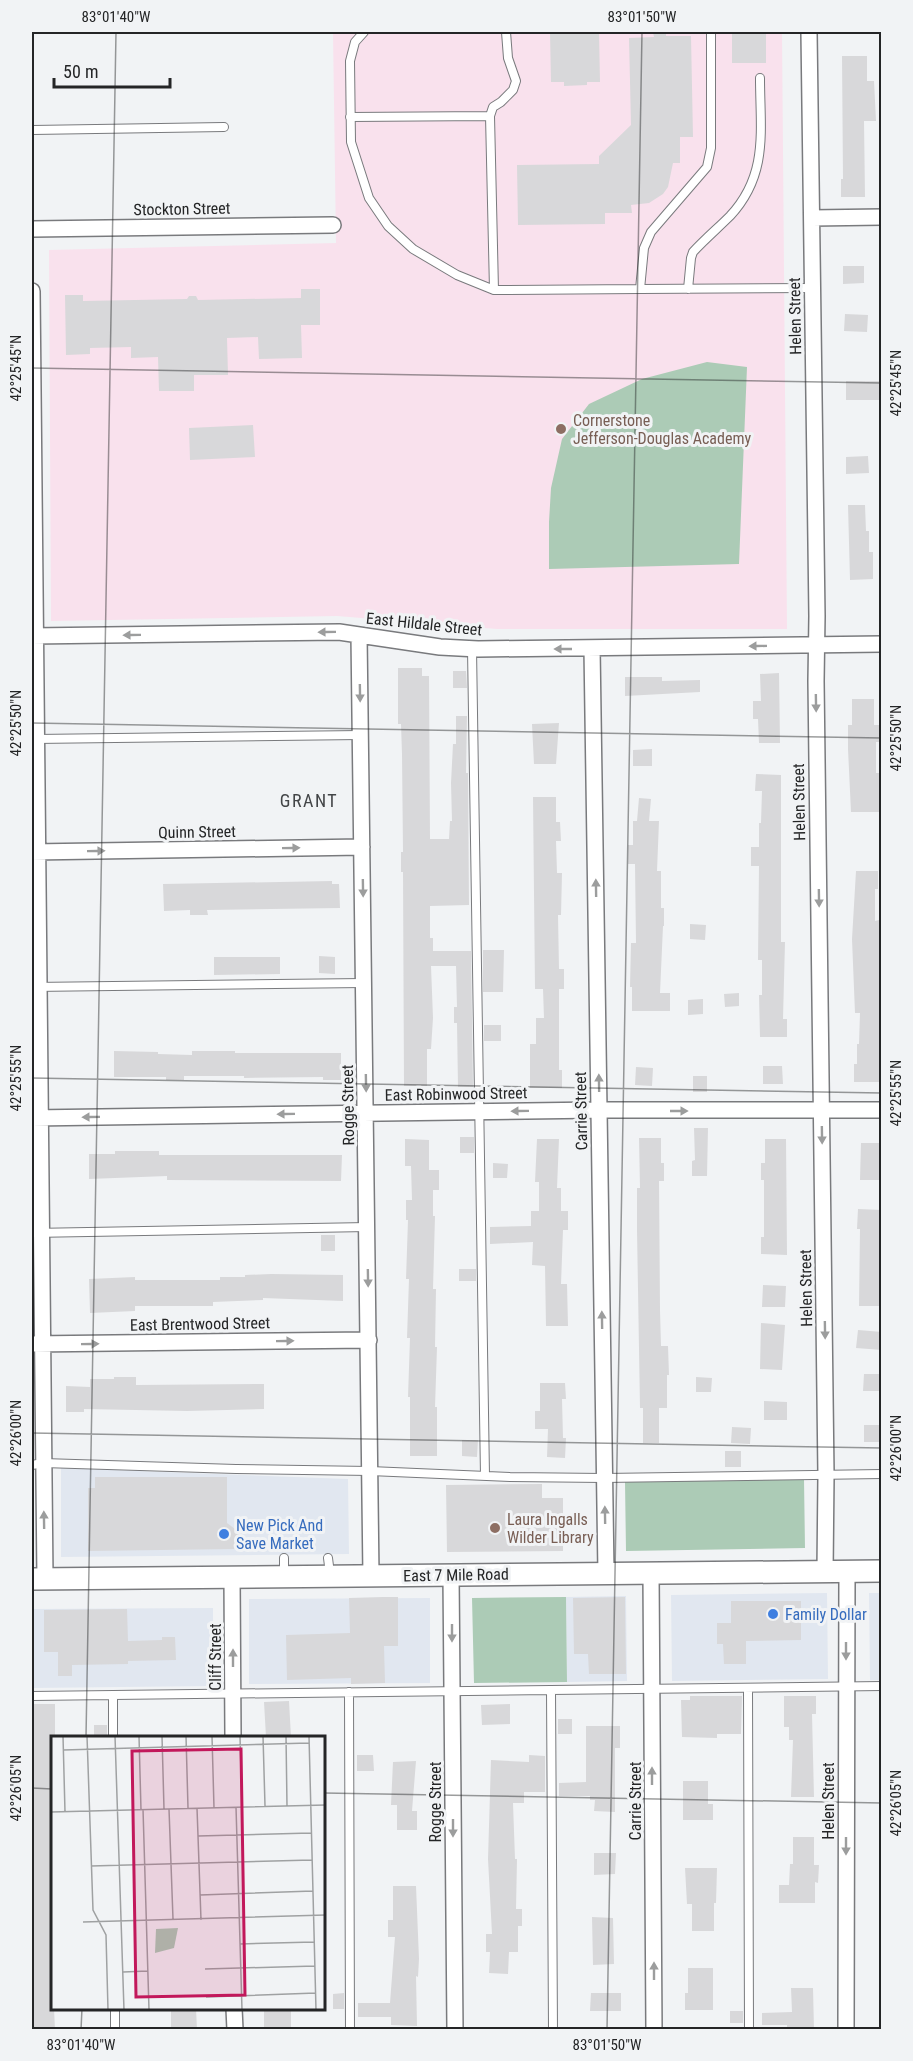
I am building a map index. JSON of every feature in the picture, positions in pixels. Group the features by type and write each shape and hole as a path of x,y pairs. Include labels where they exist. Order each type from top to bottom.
{"street":[{"name":"Helen Street","path":"809,32 826,1475 825,1572"},
{"path":"812,218 882,217"},
{"name":"Stockton Street","path":"32,230 333,225"},
{"path":"32,291 38,1579"},
{"name":"East Hildale Street","path":"33,636 339,632 472,649 882,644"},
{"name":"Rogge Street","path":"359,635 371,1576"},
{"name":"Carrie Street","path":"592,648 606,1573"},
{"name":"Quinn Street","path":"34,852 362,847"},
{"name":"East Robinwood Street","path":"36,1118 599,1110 882,1110"},
{"name":"East Brentwood Street","path":"37,1344 369,1340"},
{"name":"East 7 Mile Road","path":"38,1579 232,1577 284,1567 329,1567 371,1576 882,1571"},
{"name":"Helen Street","path":"846,1572 846,2030"},
{"name":"Carrie Street","path":"651,1573 654,2030"},
{"name":"Rogge Street","path":"451,1575 455,2030"},
{"name":"Cliff Street","path":"232,1577 233,1736"},
{"path":"234,2010 235,2030"}],"lane":[{"path":"364,32 355,42 350,61 351,142 369,198 388,226 413,249 457,274 494,290 813,288"},
{"path":"494,290 490,116 493,107 513,90 516,81 508,58 506,32"},
{"path":"640,289 644,248 651,232 707,167 711,148 711,32"},
{"path":"688,289 693,252 731,214 746,193 758,170 761,146 760,78"},
{"path":"350,117 490,116"},
{"path":"32,130 224,127"},
{"path":"472,649 484,1476"},
{"path":"34,739 361,735"},
{"path":"35,987 364,983"},
{"path":"36,1232 368,1227"},
{"path":"37,1464 604,1478 882,1474"},
{"path":"32,1695 882,1686"},
{"path":"748,1688 749,2030"},
{"path":"551,1690 553,2030"},
{"path":"349,1692 350,2030"},
{"path":"113,1695 113,1736"},
{"path":"115,2010 115,2030"}],"shaded area":[{"name":"Cornerstone Jefferson-Douglas Academy","path":"333,32 782,32 787,629 497,629 337,616 51,621 49,250 336,243"},
{"path":"61,1468 348,1479 349,1554 61,1557"},
{"path":"827,1593 828,1679 672,1681 671,1595"},
{"path":"869,1593 881,1593 881,1680 870,1680"},
{"path":"626,1596 627,1681 567,1682 566,1597"},
{"path":"430,1598 430,1683 249,1684 249,1599"},
{"path":"213,1608 213,1686 32,1688 32,1609"}],"green space":[{"path":"707,362 747,367 739,564 549,569 551,488 562,439 589,404 642,379"},
{"path":"804,1479 805,1548 626,1551 625,1482"},
{"path":"566,1597 567,1682 474,1683 472,1598"}],"building":[{"path":"550,32 599,32 600,82 564,86 564,82 551,82"},
{"path":"653,32 666,32 666,36 691,36 693,137 680,137 680,163 673,163 668,187 663,194 649,203 631,205 632,213 605,213 605,224 518,225 517,165 599,164 599,156 631,125 629,38 654,37"},
{"path":"732,32 766,32 766,63 732,63"},
{"path":"842,56 867,56 867,81 874,81 876,121 864,121 865,197 841,197 841,179 843,179"},
{"path":"843,266 864,266 864,283 843,284"},
{"path":"301,289 320,289 320,325 301,325 302,358 259,359 258,337 227,338 228,375 194,375 194,391 159,391 158,357 131,358 131,347 90,348 90,354 66,355 65,295 83,295 83,301 187,299 189,296 196,296 198,300 301,298"},
{"path":"845,314 868,315 867,332 844,331"},
{"path":"846,381 879,381 879,400 846,400"},
{"path":"253,425 255,457 190,460 189,428"},
{"path":"868,456 869,473 846,474 846,457"},
{"path":"848,505 865,505 869,552 873,552 873,579 850,580"},
{"path":"398,668 422,668 422,676 429,676 430,839 449,839 450,821 452,821 451,783 453,744 456,744 456,716 467,716 469,905 430,906 430,938 433,938 433,951 471,951 473,1087 458,1087 457,1023 454,1023 454,1007 457,1007 456,966 431,966 433,1018 431,1049 427,1049 427,1086 404,1086 402,754 401,724 398,724"},
{"path":"453,671 466,671 467,688 453,688"},
{"path":"779,673 780,743 759,743 758,719 753,719 753,701 761,701 760,674"},
{"path":"625,677 662,677 662,681 700,680 700,692 625,696"},
{"path":"852,699 874,699 874,725 879,725 880,742 876,742 876,773 880,773 881,812 851,812 848,725 852,725"},
{"path":"559,723 556,764 534,764 532,724"},
{"path":"652,749 652,766 633,766 633,750"},
{"path":"756,774 781,775 781,942 785,942 783,1019 787,1019 787,1037 760,1037 759,995 762,995 762,960 758,960 759,866 751,866 751,847 759,847 759,823 761,823 762,791 755,791"},
{"path":"533,797 556,797 556,822 560,822 561,841 556,841 557,873 562,873 561,915 558,915 559,969 564,969 564,989 559,989 559,1070 562,1070 562,1088 530,1088 530,1044 536,1044 536,1018 544,1018 543,989 535,989"},
{"path":"639,798 651,799 649,821 659,821 657,871 661,871 661,908 664,908 660,993 670,993 670,1011 632,1011 631,943 636,943 635,864 628,864 628,845 633,845 633,821 637,821"},
{"path":"856,871 878,871 878,889 875,889 875,921 879,920 880,969 882,969 879,1064 882,1064 882,1082 854,1082 860,1013 855,1013 852,939"},
{"path":"332,881 332,884 339,884 340,908 207,910 208,915 190,915 190,910 164,911 163,884"},
{"path":"690,924 706,925 705,940 690,939"},
{"path":"483,950 504,950 503,992 483,992"},
{"path":"319,956 335,957 335,974 319,973"},
{"path":"214,957 280,957 280,974 214,975"},
{"path":"739,993 739,1006 725,1007 724,994"},
{"path":"703,999 703,1014 688,1015 688,1000"},
{"path":"484,1025 501,1025 501,1041 484,1041"},
{"path":"114,1051 192,1055 192,1051 341,1053 341,1080 323,1080 323,1077 184,1076 184,1080 166,1080 166,1077 114,1077"},
{"path":"763,1066 782,1066 783,1084 763,1084"},
{"path":"636,1067 653,1068 652,1086 635,1085"},
{"path":"693,1076 707,1076 707,1092 693,1092"},
{"path":"694,1128 708,1128 707,1176 692,1176 692,1161 695,1160"},
{"path":"460,1137 474,1137 474,1153 460,1153"},
{"path":"639,1138 661,1138 661,1163 664,1163 664,1181 659,1181 660,1310 661,1346 668,1346 669,1375 667,1375 667,1408 659,1408 659,1443 643,1443 643,1408 640,1408 637,1230 637,1188 640,1188"},
{"path":"405,1139 429,1140 429,1170 439,1170 439,1190 433,1190 437,1456 410,1456 410,1397 408,1397 410,1338 407,1338 409,1279 406,1279 408,1220 406,1220 406,1200 412,1200 411,1166 405,1166"},
{"path":"537,1139 559,1139 557,1188 561,1188 561,1211 568,1211 568,1230 563,1230 561,1284 567,1284 568,1326 546,1326 545,1266 532,1265 533,1242 490,1244 490,1227 531,1226 531,1211 539,1211 539,1182 535,1182"},
{"path":"765,1139 786,1139 787,1255 761,1254 761,1237 764,1237 764,1180 761,1180 761,1163 765,1163"},
{"path":"861,1143 882,1143 881,1180 860,1180"},
{"path":"115,1151 159,1151 159,1155 342,1155 341,1181 167,1180 167,1176 89,1179 89,1154 115,1154"},
{"path":"493,1163 508,1164 507,1178 493,1178"},
{"path":"858,1209 882,1210 882,1306 859,1306"},
{"path":"321,1235 335,1235 335,1251 321,1251"},
{"path":"459,1269 476,1269 476,1281 459,1281"},
{"path":"271,1274 343,1275 343,1301 263,1298 263,1300 213,1302 213,1306 135,1306 135,1311 90,1313 89,1279 135,1277 135,1280 220,1280 220,1277"},
{"path":"763,1285 786,1286 785,1307 762,1307"},
{"path":"761,1323 785,1325 782,1370 760,1369"},
{"path":"858,1330 882,1332 882,1350 856,1348"},
{"path":"864,1374 882,1374 882,1391 863,1391"},
{"path":"114,1377 136,1377 136,1385 264,1384 264,1409 187,1411 84,1409 84,1412 66,1412 66,1386 90,1387 90,1379 114,1379"},
{"path":"696,1377 712,1378 711,1392 696,1392"},
{"path":"540,1383 565,1383 566,1399 562,1399 563,1438 566,1438 565,1458 547,1457 548,1429 535,1429 535,1411 540,1411"},
{"path":"764,1401 787,1402 787,1420 764,1420"},
{"path":"864,1425 882,1425 882,1442 864,1442"},
{"path":"732,1427 751,1428 750,1444 731,1443"},
{"path":"462,1440 478,1440 477,1457 462,1456"},
{"path":"725,1451 741,1451 741,1467 725,1467"},
{"path":"95,1477 227,1477 227,1523 239,1532 239,1544 234,1549 88,1551 88,1488 95,1488"},
{"name":"Laura Ingalls Wilder Library","path":"542,1484 542,1498 563,1498 563,1551 447,1552 446,1485"},
{"path":"398,1597 398,1646 384,1646 385,1683 351,1684 351,1678 287,1680 286,1635 350,1633 349,1598"},
{"path":"625,1597 626,1674 589,1674 588,1654 574,1654 573,1598"},
{"path":"731,1601 801,1601 801,1640 746,1641 746,1664 724,1664 723,1644 717,1644 717,1623 731,1623"},
{"path":"127,1609 128,1641 162,1640 162,1637 175,1637 176,1660 72,1665 72,1676 58,1676 58,1652 44,1652 44,1610"},
{"path":"690,1696 742,1696 741,1734 717,1734 717,1738 682,1737 681,1700 690,1700"},
{"path":"784,1696 816,1696 816,1714 812,1714 814,1797 791,1797 793,1740 789,1740 789,1727 784,1727"},
{"path":"289,1701 291,1736 266,1736 264,1702"},
{"path":"32,1704 55,1704 55,1736 51,1736 51,2010 54,2010 55,2030 32,2030"},
{"path":"510,1704 510,1724 482,1725 481,1705"},
{"path":"558,1719 572,1719 572,1734 558,1734"},
{"path":"94,1725 107,1725 107,1736 94,1736"},
{"path":"586,1726 620,1726 620,1748 615,1748 615,1812 594,1811 595,1800 590,1800 590,1796 559,1796 559,1783 586,1782"},
{"path":"357,1755 373,1755 374,1771 357,1771"},
{"path":"529,1755 545,1756 545,1792 524,1792 524,1803 513,1803 515,1859 517,1859 516,1909 522,1909 522,1926 518,1926 518,1952 509,1952 508,1974 489,1973 490,1952 486,1952 486,1934 492,1934 488,1859 491,1760 529,1762"},
{"path":"416,1761 412,1811 417,1811 417,1830 397,1830 397,1805 391,1805 393,1762"},
{"path":"683,1781 708,1781 708,1804 713,1804 713,1820 683,1820"},
{"path":"793,1837 814,1837 814,1865 819,1865 818,1883 815,1882 815,1903 779,1903 779,1885 789,1885 790,1864 793,1864"},
{"path":"594,1853 616,1853 615,1874 594,1875"},
{"path":"685,1868 717,1868 714,1931 692,1931 692,1904 687,1904"},
{"path":"393,1886 416,1886 419,1959 418,1977 416,1976 417,2026 391,2025 391,2017 358,2017 358,2003 390,2003 395,1937 388,1937 388,1920 393,1920"},
{"path":"592,1917 613,1918 614,1964 593,1965"},
{"path":"688,1968 713,1968 713,2010 685,2010"},
{"path":"791,1988 813,1988 814,2030 787,2030 787,2025 762,2025 762,2013 792,2012"},
{"path":"344,1993 344,2009 333,2009 333,1994"},
{"path":"591,1993 621,1993 621,2011 590,2011"},
{"path":"171,2010 196,2010 197,2030 171,2030"},
{"path":"264,2010 291,2010 291,2030 264,2030"},
{"path":"730,2011 743,2011 743,2023 730,2023"}],"place":[{"name":"Cornerstone Jefferson-Douglas Academy","path":"561,429"},
{"name":"Laura Ingalls Wilder Library","path":"495,1528"},
{"name":"New Pick And Save Market","path":"224,1534"},
{"name":"Family Dollar","path":"773,1614"}],"district":[{"name":"GRANT","path":"309,800"}]}
